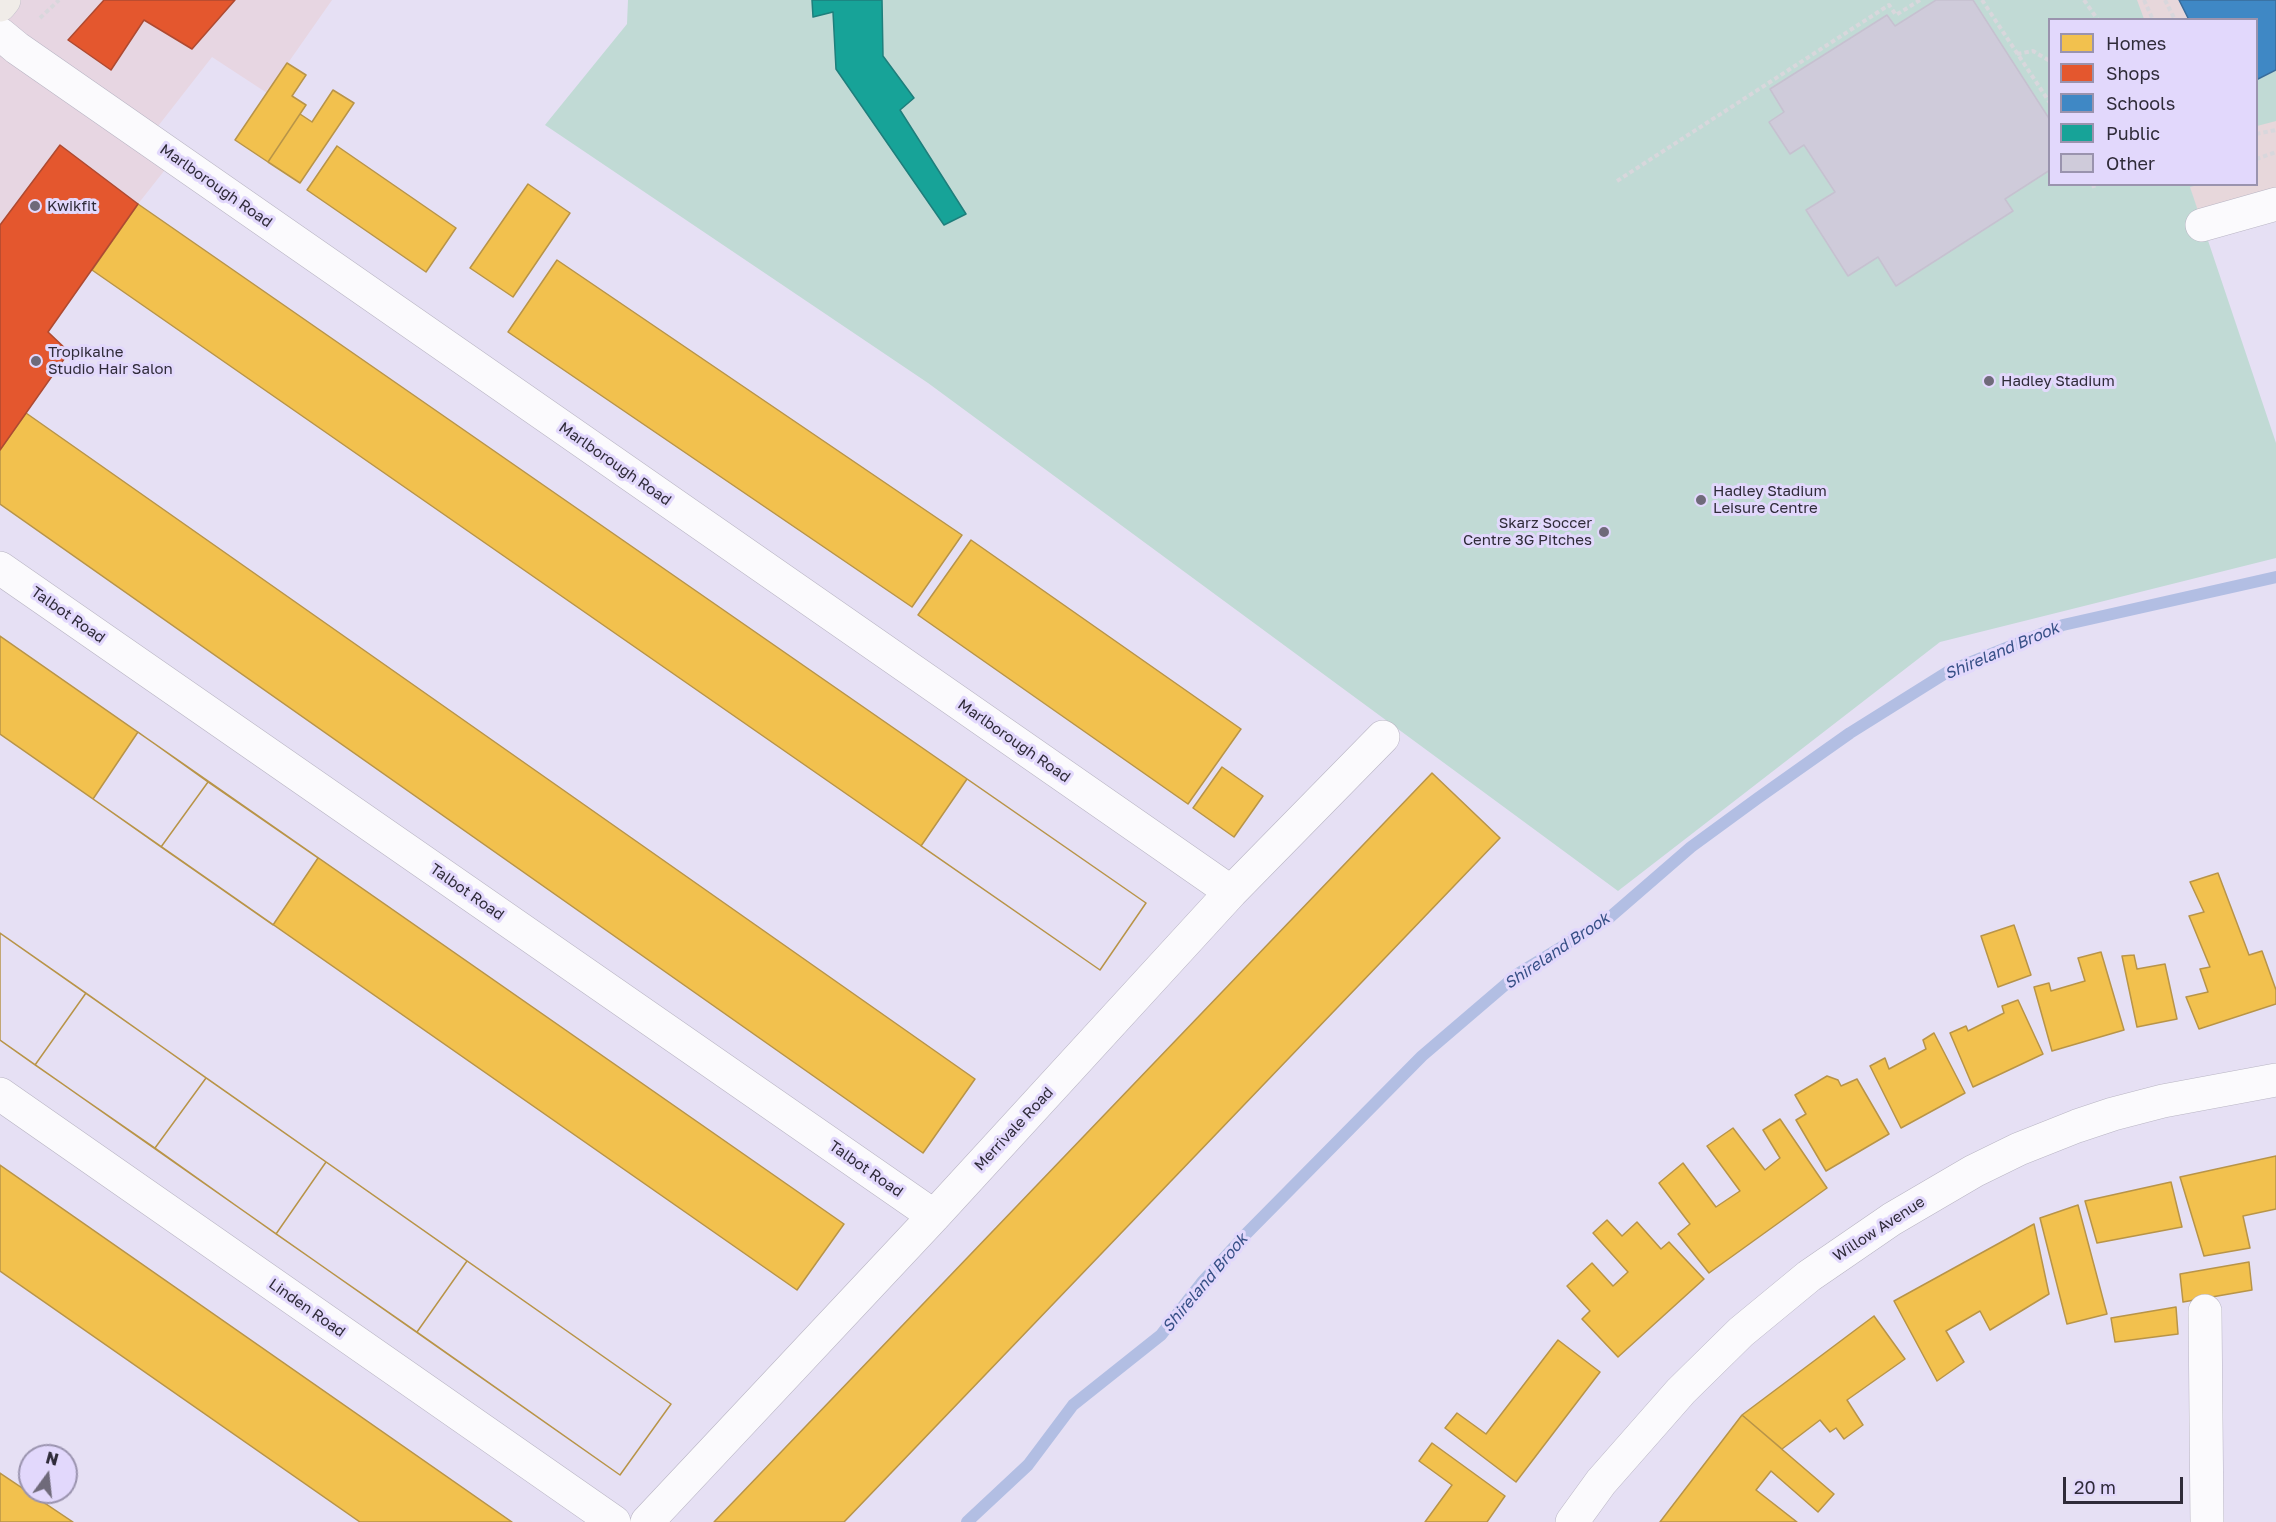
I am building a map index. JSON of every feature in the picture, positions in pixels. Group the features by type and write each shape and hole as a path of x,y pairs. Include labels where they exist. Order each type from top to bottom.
{"main road":[{"path":"0,5 4,0"}],"street":[{"name":"Marlborough Road","path":"0,34 1231,892"},
{"path":"2202,225 2276,204"},
{"name":"Talbot Road","path":"0,568 933,1216"},
{"name":"Merrivale Road","path":"647,1522 1231,892 1383,737"},
{"name":"Willow Avenue","path":"1572,1522 1601,1482 1681,1391 1741,1332 1809,1276 1892,1219 2019,1149 2077,1126 2163,1101 2276,1080"},
{"name":"Linden Road","path":"0,1094 614,1522"},
{"path":"2205,1311 2207,1522"}],"path":[{"path":"1617,181 1889,5 1896,15 1920,0"},
{"path":"1982,0 2048,102"},
{"path":"2084,0 2097,18"},
{"path":"2144,0 2151,18"},
{"path":"2165,0 2174,18"},
{"path":"2017,54 2033,51 2048,60"},
{"path":"2258,134 2276,130"},
{"path":"2258,158 2276,152"}],"shaded area":[{"path":"0,0 332,0 267,93 212,57 148,139 175,157 138,204 48,332 69,352 0,450"},
{"path":"2118,0 2276,0 2276,204 2202,225 2189,186 2258,186 2258,18 2126,18"}],"green space":[{"name":"Hadley Stadium Leisure Centre","path":"628,0 2137,0 2144,18 2048,18 2048,186 2194,186 2190,187 2276,443 2276,558 1940,642 1618,891 928,383 545,125 627,24"},
{"path":"2276,70 2276,121 2258,126 2258,79"}],"building: Homes":[{"path":"287,63 306,75 292,96 306,105 268,162 235,140"},
{"path":"333,90 354,103 300,183 268,162 300,114 312,122"},
{"path":"337,146 456,228 426,272 307,190"},
{"path":"528,184 570,213 513,297 470,268"},
{"path":"138,204 1146,903 1100,970 92,270"},
{"path":"557,260 962,535 912,607 508,332"},
{"path":"26,413 975,1079 923,1153 0,504 0,450"},
{"path":"971,540 1241,729 1188,804 918,615"},
{"path":"0,636 844,1224 797,1290 0,734"},
{"path":"138,732 208,782 161,847 93,799"},
{"path":"1222,767 1263,796 1234,837 1193,808"},
{"path":"1432,773 1500,838 844,1522 714,1522"},
{"path":"967,779 1146,903 1100,970 921,846"},
{"path":"208,782 318,858 273,925 161,847"},
{"path":"2218,873 2249,955 2262,951 2276,990 2276,1004 2199,1029 2186,997 2208,992 2200,969 2210,967 2189,916 2204,912 2190,882"},
{"path":"2014,925 2031,975 1998,987 1981,936"},
{"path":"0,933 671,1404 620,1475 0,1040"},
{"path":"0,933 86,993 35,1065 0,1040"},
{"path":"2101,952 2124,1030 2052,1051 2034,987 2049,983 2051,991 2085,981 2078,958"},
{"path":"2134,955 2137,969 2165,964 2177,1019 2137,1027 2122,956"},
{"path":"86,993 206,1078 155,1148 35,1065"},
{"path":"2018,1000 2043,1054 1973,1087 1950,1033 1966,1026 1968,1031 2004,1013 2002,1006"},
{"path":"1934,1033 1965,1093 1901,1128 1870,1066 1885,1058 1889,1069 1926,1049 1923,1040"},
{"path":"1827,1076 1838,1080 1841,1086 1857,1079 1889,1134 1826,1171 1796,1120 1806,1114 1795,1095"},
{"path":"206,1078 326,1162 276,1234 155,1148"},
{"path":"1780,1119 1827,1188 1709,1273 1678,1234 1690,1224 1659,1183 1683,1163 1716,1207 1740,1191 1707,1146 1733,1128 1765,1170 1780,1158 1763,1130"},
{"path":"2276,1156 2276,1209 2243,1216 2250,1248 2204,1256 2180,1177"},
{"path":"326,1162 467,1261 417,1332 276,1234"},
{"path":"0,1165 512,1522 360,1522 0,1271"},
{"path":"2171,1182 2182,1227 2097,1243 2085,1201"},
{"path":"2078,1205 2107,1314 2067,1324 2040,1218"},
{"path":"1607,1220 1622,1236 1637,1222 1661,1249 1669,1242 1704,1279 1618,1357 1582,1319 1590,1311 1567,1286 1592,1263 1613,1286 1628,1272 1593,1233"},
{"path":"2034,1224 2049,1294 1990,1330 1980,1311 1946,1331 1964,1362 1937,1381 1894,1301"},
{"path":"467,1261 671,1404 620,1475 417,1332"},
{"path":"2249,1262 2252,1290 2183,1302 2180,1274"},
{"path":"2176,1307 2178,1334 2115,1342 2111,1318"},
{"path":"1874,1316 1905,1359 1847,1400 1863,1425 1844,1439 1836,1428 1830,1432 1820,1420 1782,1449 1742,1415"},
{"path":"1558,1340 1600,1372 1516,1482 1445,1428 1457,1413 1486,1434"},
{"path":"1742,1415 1834,1494 1818,1512 1771,1471 1756,1490 1797,1522 1660,1522"},
{"path":"1432,1443 1505,1496 1487,1522 1425,1522 1452,1485 1419,1461"},
{"path":"0,1473 18,1485 18,1504 46,1504 73,1522 0,1522"}],"building: Shops":[{"path":"104,0 235,0 192,49 144,20 111,70 68,40"},
{"path":"60,145 138,204 48,332 69,352 0,450 0,225"}],"building: Schools":[{"path":"2179,0 2276,0 2276,70 2258,79 2258,18 2188,18"}],"building: Public":[{"path":"812,0 882,0 883,56 914,98 900,110 966,214 944,225 836,69 833,12 813,17"}],"building: Other":[{"path":"1936,0 1973,0 2048,117 2048,171 2005,199 2013,211 1896,286 1878,257 1848,276 1806,210 1835,192 1804,145 1790,154 1769,122 1784,112 1770,89 1887,15 1895,26"}],"waterway":[{"name":"Shireland Brook","path":"967,1522 1028,1465 1073,1405 1161,1335 1203,1281 1246,1234 1422,1056 1519,973 1609,918 1691,847 1758,798 1850,733 1949,671 2063,625 2276,577"}],"place":[{"name":"Kwikfit","path":"35,206"},
{"name":"Tropikalne Studio Hair Salon","path":"36,361"},
{"name":"Hadley Stadium","path":"1989,381"},
{"name":"Hadley Stadium Leisure Centre","path":"1701,500"},
{"name":"Skarz Soccer Centre 3G Pitches","path":"1604,532"}]}
